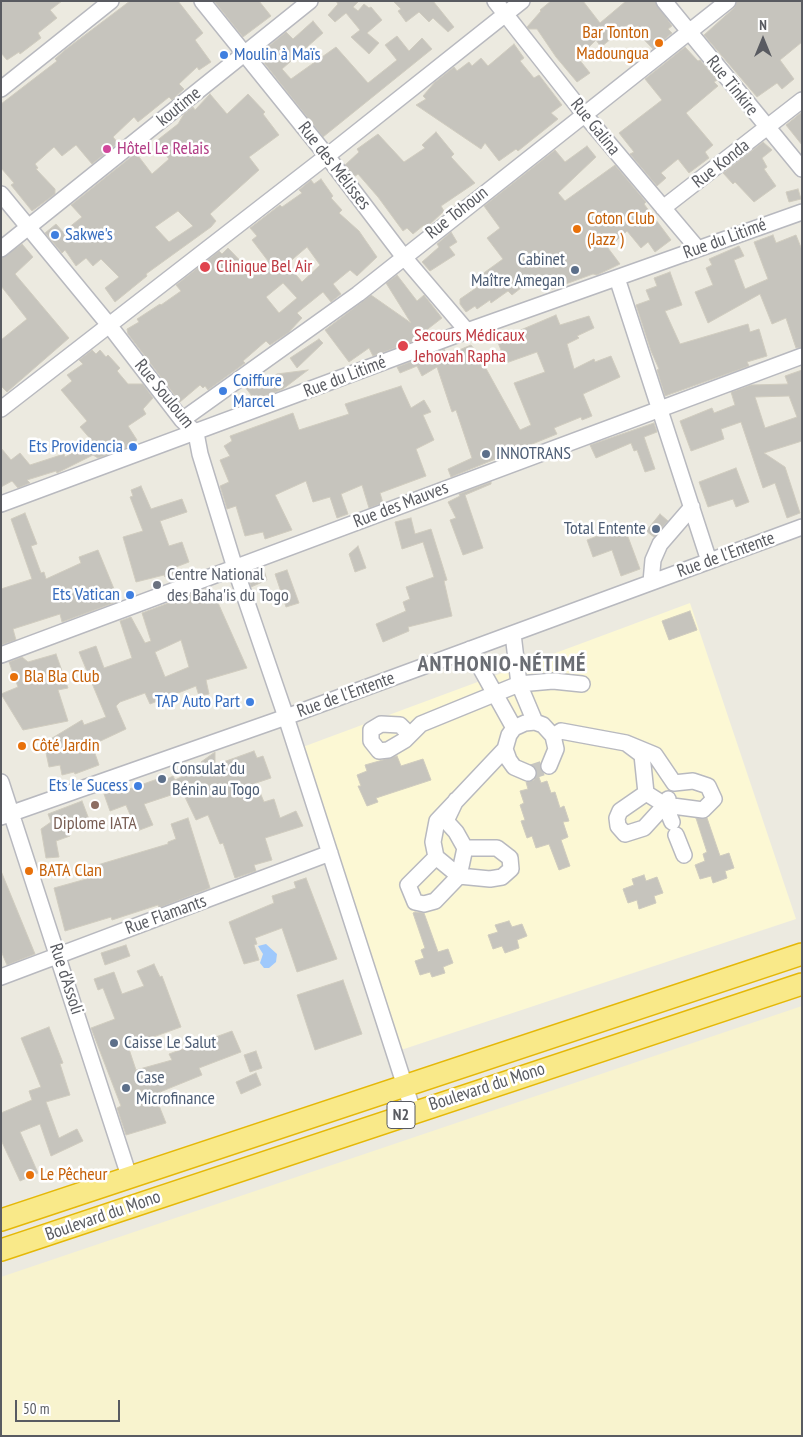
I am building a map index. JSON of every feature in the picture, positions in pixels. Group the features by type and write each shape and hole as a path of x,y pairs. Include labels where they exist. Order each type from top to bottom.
{"highway":[{"name":"Boulevard du Mono","path":"1,1220 802,954"},
{"name":"Boulevard du Mono","path":"1,1250 413,1111 802,984"}],"street":[{"path":"1,90 111,1"},
{"name":"Rue des Mélisses","path":"202,1 246,53 403,256 467,331"},
{"name":"koutime","path":"1,249 310,1"},
{"name":"Rue Galina","path":"495,1 584,114 698,249"},
{"path":"1,409 327,156 522,1"},
{"name":"Rue Tinkire","path":"664,1 766,128 802,169"},
{"name":"Rue Tohoun","path":"182,420 358,294 403,256 728,1"},
{"name":"Rue Konda","path":"663,208 802,100"},
{"name":"Rue Souloum","path":"1,194 109,325 182,420 196,433 200,454 235,568 286,717 413,1111"},
{"name":"Rue du Litimé","path":"1,504 467,331 802,212"},
{"path":"617,278 709,560"},
{"name":"Rue des Mauves","path":"1,655 802,356"},
{"path":"651,582 653,560 660,544 692,506"},
{"name":"Rue de l'Entente","path":"6,815 286,717 802,527"},
{"path":"513,634 519,684 535,722"},
{"path":"470,649 514,728"},
{"path":"410,735 421,724 519,684 553,681 582,684"},
{"path":"465,848 497,848 510,858 511,870 502,877 490,879 459,876 436,857 433,842 437,821 505,749 509,735 514,728 525,723 535,722 548,729 553,736 556,749 549,766"},
{"path":"553,736 561,731 626,742 655,754 674,783"},
{"path":"626,742 642,755 646,793"},
{"path":"505,749 514,767 528,772"},
{"path":"646,793 665,805 703,810 714,799 708,786 693,781 674,783"},
{"name":"Rue d'Assoli","path":"1,782 6,815 58,955 129,1176"},
{"path":"646,793 620,811 617,818 618,826 625,834 644,828 665,805 674,783"},
{"path":"436,857 408,885 415,902 424,904 435,901 459,876 465,848 456,832 446,821 456,800"},
{"path":"665,805 684,855"},
{"name":"Rue Flamants","path":"1,977 330,853"}],"shaded area":[{"path":"690,603 796,919 401,1050 300,748"}],"sand":[{"path":"802,1006 802,1436 1,1436 1,1277"}],"water":[{"path":"266,944 277,954 276,962 269,968 264,968 260,963 263,954 258,946"}],"building":[{"path":"1,1 62,1 50,10 57,18 38,33 41,38 20,54 19,52 7,60 1,53"},
{"path":"130,1 178,1 203,33 195,40 211,62 199,70 197,67 179,84 184,89 172,100 169,97 138,122 134,117 113,137 118,143 92,164 76,145 62,156 54,147 35,164 38,168 36,169 55,189 55,194 32,211 11,185 14,183 1,168 1,104 57,61 55,59 65,50"},
{"path":"214,1 259,1 271,16 243,37"},
{"path":"336,1 359,1 353,7 358,11 364,4 369,8 371,7 382,20 367,33 379,43 369,54 351,37 360,30 346,13 335,22 328,15 338,4"},
{"path":"393,1 433,1 454,27 448,32 433,18 429,22 419,12 406,22 398,11 401,9"},
{"path":"551,1 583,1 600,23 626,1 655,1 672,26 668,29 672,33 653,49 629,24 601,47 596,40 578,58 590,73 577,82 556,57 537,29 529,29 527,27 540,10"},
{"path":"737,1 802,1 802,42 780,60 794,79 782,89 777,83 757,97 704,35 734,8"},
{"path":"313,21 323,33 282,69 291,79 336,47 368,83 397,60 385,45 397,36 409,51 422,38 432,49 323,137 258,55 286,32 293,39"},
{"path":"514,44 524,58 520,61 534,78 539,75 562,105 551,113 558,119 518,151 516,149 499,161 485,143 481,149 416,105 426,99 423,96 435,82 454,67 457,71 469,62 472,66 481,58 488,66"},
{"path":"685,47 698,61 700,60 717,80 714,82 718,86 686,113 713,145 705,152 709,158 689,173 678,159 661,173 666,178 657,186 630,154 634,152 619,133 662,100 645,79"},
{"path":"210,94 227,114 248,94 265,112 263,114 279,135 249,157 259,170 210,214 216,221 211,227 146,274 147,276 115,302 105,288 119,277 101,259 93,266 86,258 76,266 65,250 62,253 45,233 56,224 63,232 82,217 71,205 136,153 152,174 169,159 155,142 178,124 184,114 193,107 195,110","holes":["178,211 193,226 169,242 155,227"]},
{"path":"802,112 802,145 786,125"},
{"path":"436,132 454,154 451,157 475,183 441,206 444,211 426,228 424,225 413,234 407,228 403,231 358,174 354,177 345,165 359,152 357,149 378,134 404,162 425,148 422,145"},
{"path":"763,142 772,150 762,158 767,167 764,169 776,186 754,202 735,182 733,184 723,173"},
{"path":"587,146 596,157 558,193 565,201 615,165 646,202 644,204 671,240 655,252 648,242 641,248 627,231 608,248 620,264 597,275 593,274 552,289 539,274 512,295 508,291 491,303 490,300 477,309 475,306 466,312 460,304 460,299 479,286 474,280 503,259 487,238 500,228 484,206 555,150 565,162"},
{"path":"321,179 333,196 331,198 342,210 339,213 359,231 377,257 357,276 350,270 333,284 341,294 331,302 323,292 297,313 302,318 288,333 270,345 266,341 243,361 245,363 208,390 205,386 203,388 200,385 180,402 128,334 127,329 139,322 137,319 181,291 176,285 219,251 222,254 228,248 253,274 268,261 252,240 257,236 250,228 280,205 282,207 302,193 299,190 311,180 314,184","holes":["307,247 320,265 302,282 287,264","283,283 297,298 279,313 266,297"]},
{"path":"798,189 801,199 789,202 786,192"},
{"path":"451,232 457,242 449,247 455,255 430,271 422,262 439,247 437,244"},
{"path":"773,235 776,243 796,235 802,250 802,347 796,348 786,318 772,324 760,294 708,323 695,292 713,285 706,268 712,265 709,259 739,246 744,256 734,260 745,289 768,279 754,242"},
{"path":"22,244 33,257 15,274 69,338 7,392 1,386 1,340 27,319 1,286 1,258"},
{"path":"670,272 682,305 665,311 680,344 748,324 750,332 759,329 767,356 747,362 749,366 665,396 657,370 659,369 636,305 650,300 646,290 657,286 654,278"},
{"path":"397,275 417,301 424,295 442,318 424,332 425,337 373,356 369,348 349,362 325,330 371,295 411,323 386,283"},
{"path":"556,315 560,325 589,316 594,328 577,336 579,338 567,344 574,369 594,359 595,362 611,356 620,377 583,394 592,416 582,420 581,417 554,428 557,434 451,477 448,469 472,458 456,410 452,412 437,367 422,376 417,366 400,373 397,367 444,349 447,355 471,345 478,354 520,430 531,425 514,383 545,372 537,352 506,363 497,340"},
{"path":"319,339 323,343 297,368 290,358"},
{"path":"92,350 96,354 100,350 106,357 108,355 120,368 117,371 128,384 143,384 153,398 143,409 146,414 128,426 137,440 126,448 98,458 93,455 57,473 56,471 27,480 30,483 18,488 12,481 1,487 1,448 11,460 20,453 30,465 64,454 65,457 93,442 80,427 87,421 61,390 72,381 67,375 83,364 79,360"},
{"path":"308,370 283,389 255,400 245,387 258,379 262,385 277,374"},
{"path":"802,370 802,441 764,453 785,467 800,513 787,518 775,483 763,488 741,422 721,429 724,439 691,451 680,421 712,408 714,413 735,405 731,392 751,385 788,384 785,376","holes":["789,396 797,417 765,428 755,397"]},
{"path":"401,386 411,408 424,400 431,412 423,415 434,440 416,449 426,476 380,493 383,503 369,508 362,485 341,494 348,514 337,518 330,497 313,502 306,481 275,495 292,530 265,539 263,532 245,536 236,506 227,509 220,486 229,482 220,460 230,456 224,446 232,441 230,436 293,413 299,430 349,414 345,404"},
{"path":"654,423 657,432 644,437 655,469 645,472 637,450 634,451 631,443 596,458 590,445"},
{"path":"736,468 749,502 736,507 733,499 708,507 699,482"},
{"path":"491,482 491,484 465,495 483,548 463,555 450,520 456,518 448,502 460,496 459,494"},
{"path":"141,486 151,509 182,499 187,512 160,521 169,546 182,542 189,562 176,567 178,572 165,577 164,575 136,582 123,537 143,531 130,497 133,496 131,490"},
{"path":"25,513 37,544 31,546 41,573 44,572 46,579 81,563 79,557 98,550 119,601 62,622 60,614 13,629 16,640 1,645 1,589 32,579 11,519"},
{"path":"660,514 668,521 654,537 646,531"},
{"path":"411,518 415,534 431,529 447,580 444,581 452,616 408,627 409,631 383,642 376,624 406,611 403,602 410,599 406,587 434,577 423,542 402,549 395,522"},
{"path":"624,526 640,569 621,576 612,550 593,557 587,540"},
{"path":"358,546 366,568 355,572 349,554"},
{"path":"264,570 267,580 251,587 248,576"},
{"path":"287,570 299,603 286,607 275,574"},
{"path":"211,587 247,668 206,680 209,694 199,696 196,686 150,704 145,693 120,702 116,706 126,729 92,745 99,765 75,774 74,772 62,775 60,765 49,767 44,743 82,720 84,725 106,717 79,652 96,646 104,668 132,658 120,621 131,617 145,643 151,641 142,613","holes":["181,640 189,667 165,677 155,652"]},
{"path":"690,611 697,630 669,640 662,621"},
{"path":"56,654 68,688 58,690 68,721 23,730 1,694 18,687 9,662 22,657 28,662"},
{"path":"254,751 257,758 263,756 271,778 256,783 264,802 274,799 280,818 296,811 303,826 265,838 272,860 254,865 256,871 235,878 223,843 220,844 208,815 196,820 183,793 144,804 153,825 137,831 126,805 110,811 104,794 114,791 115,794 166,776 167,779 173,776 175,780 204,766 201,762 215,752 215,765"},
{"path":"397,756 401,766 423,759 431,780 376,798 378,802 367,806 358,786 361,786 357,775 367,771 365,765"},
{"path":"537,772 541,783 547,781 551,793 555,792 560,808 564,806 569,821 563,822 568,837 561,840 570,866 559,870 549,844 536,848 532,836 527,838 521,821 525,820 520,805 524,803 520,791 528,789 526,782 534,780"},
{"path":"82,801 90,822 68,831 70,836 56,841 59,857 46,858 41,829 51,822 48,814"},
{"path":"188,818 210,888 159,908 158,905 112,920 111,917 65,931 54,888 97,876 94,866 168,844 168,842 176,839 171,824"},
{"path":"696,818 707,818 720,856 729,853 734,868 725,871 727,878 713,883 711,876 700,879 695,865 705,861 703,854 707,852"},
{"path":"1,871 35,954 7,965 1,951"},
{"path":"644,875 646,881 657,877 663,893 654,896 656,903 639,909 637,900 628,903 623,889 634,885 632,879"},
{"path":"306,878 337,959 297,972 282,928 255,938 257,944 254,945 259,960 244,964 229,922 274,903 272,896 296,888 294,882"},
{"path":"413,913 424,913 438,952 448,949 453,963 443,967 445,973 432,977 430,972 420,975 415,961 424,958 421,950 425,948"},
{"path":"509,921 512,927 522,924 527,936 517,940 519,948 505,953 502,946 493,949 488,935 498,932 495,925"},
{"path":"126,945 130,956 105,965 101,953"},
{"path":"154,964 160,977 162,976 181,1027 128,1046 136,1070 172,1060 169,1054 232,1031 241,1052 199,1068 202,1075 160,1092 162,1096 156,1098 166,1123 126,1135 117,1108 121,1106 91,1028 115,1019 103,988 98,990 94,979 114,972 122,994 144,986 137,971"},
{"path":"343,980 362,1034 315,1050 297,995"},
{"path":"49,1027 63,1063 60,1064 70,1095 46,1102 59,1138 77,1129 83,1141 51,1156 40,1124 20,1132 38,1173 20,1181 1,1140 1,1113 32,1100 29,1091 41,1087 21,1038"},
{"path":"256,1051 262,1068 250,1072 244,1055"},
{"path":"256,1073 261,1085 241,1094 236,1082"}],"tunnel":[{"path":"528,773 549,766"}],"place":[{"name":"Bar Tonton Madoungua","path":"659,43"},
{"name":"Moulin à Maïs","path":"224,55"},
{"name":"Hôtel Le Relais","path":"107,149"},
{"name":"Coton Club (Jazz )","path":"577,229"},
{"name":"Sakwe's","path":"55,235"},
{"name":"Clinique Bel Air","path":"205,267"},
{"name":"Cabinet Maître Amegan","path":"575,270"},
{"name":"Secours Médicaux Jehovah Rapha","path":"403,346"},
{"name":"Coiffure Marcel","path":"223,391"},
{"name":"Ets Providencia","path":"133,447"},
{"name":"INNOTRANS","path":"486,454"},
{"name":"Total Entente","path":"656,529"},
{"name":"Centre National des Baha'is du Togo","path":"157,585"},
{"name":"Ets Vatican","path":"130,595"},
{"name":"Bla Bla Club","path":"14,677"},
{"name":"TAP Auto Part","path":"250,702"},
{"name":"Côté Jardin","path":"22,746"},
{"name":"Consulat du Bénin au Togo","path":"162,779"},
{"name":"Ets le Sucess","path":"138,786"},
{"name":"Diplome IATA","path":"95,805"},
{"name":"BATA Clan","path":"29,871"},
{"name":"Caisse Le Salut","path":"114,1043"},
{"name":"Case Microfinance","path":"126,1088"},
{"name":"Le Pêcheur","path":"30,1175"}],"district":[{"name":"ANTHONIO-NÉTIMÉ","path":"502,665"}]}
